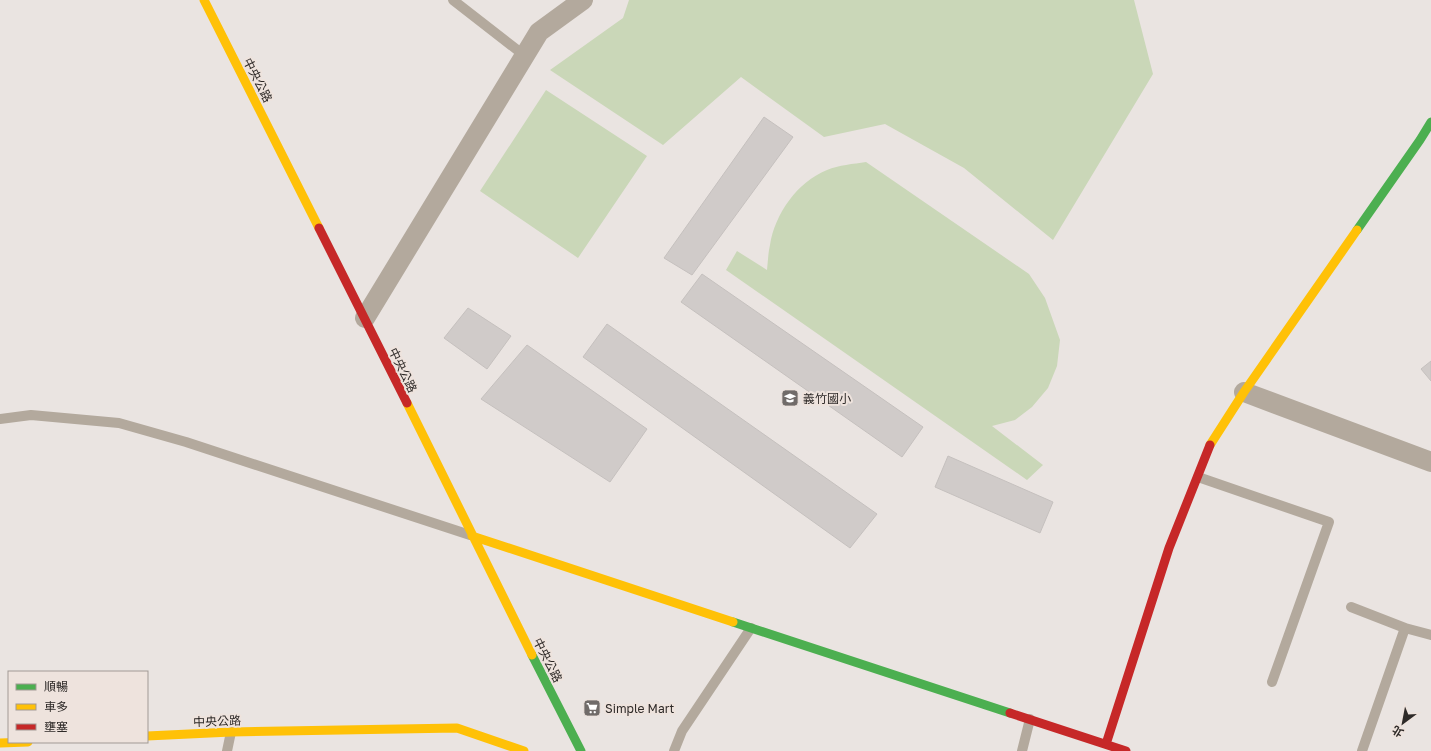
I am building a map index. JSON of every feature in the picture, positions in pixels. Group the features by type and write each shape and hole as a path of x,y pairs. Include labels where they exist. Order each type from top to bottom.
{"street":[{"name":"中央公路","path":"204,0 365,318 472,536 581,751"},
{"path":"365,318 526,56 539,32 583,0"},
{"path":"1106,744 1169,548 1210,446 1244,392 1423,142 1431,122"},
{"path":"1244,392 1431,462"},
{"path":"472,536 1126,751"},
{"name":"中央公路","path":"148,736 232,732 457,728 524,751"}],"lane":[{"path":"453,0 526,56"},
{"path":"0,419 31,415 119,423 186,442 472,536"},
{"path":"1198,477 1329,522 1272,682"},
{"path":"1351,607 1405,628 1431,635"},
{"path":"674,751 682,731 751,628"},
{"path":"1362,751 1405,628"},
{"path":"1022,751 1030,720"},
{"path":"227,751 232,732"}],"green space":[{"path":"629,0 1134,0 1153,74 1053,240 964,168 885,124 824,137 741,77 663,145 550,70 623,18"},
{"path":"546,90 647,156 578,258 480,191"},
{"path":"866,162 1029,274 1045,298 1060,340 1057,366 1048,388 1032,407 1015,420 992,426 1043,465 1027,480 726,270 737,251 767,270 769,248 777,222 789,200 797,191 816,175 827,170"}],"building":[{"path":"764,117 793,137 692,275 664,258"},
{"path":"702,274 923,427 902,457 681,302"},
{"path":"468,308 511,336 487,369 444,338"},
{"path":"607,324 877,514 850,548 583,357"},
{"path":"527,345 647,429 610,482 481,399"},
{"path":"1431,361 1431,381 1421,369"},
{"path":"948,456 1053,502 1040,533 935,487"}],"traffic: fast":[{"path":"1357,230 1431,122"},
{"path":"733,622 1010,713"},
{"path":"532,655 581,751"}],"traffic: slow":[{"path":"204,0 319,228"},
{"path":"1210,445 1244,392 1357,230"},
{"path":"407,403 532,655"},
{"path":"472,536 733,622"},
{"path":"148,736 231,732 457,728 524,751"},
{"path":"0,743 8,743"}],"traffic: jam":[{"path":"319,228 407,403"},
{"path":"1106,744 1169,548 1210,445"},
{"path":"1010,713 1126,751"}],"place":[{"name":"義竹國小","path":"790,398"},
{"name":"Simple Mart","path":"592,708"}]}
